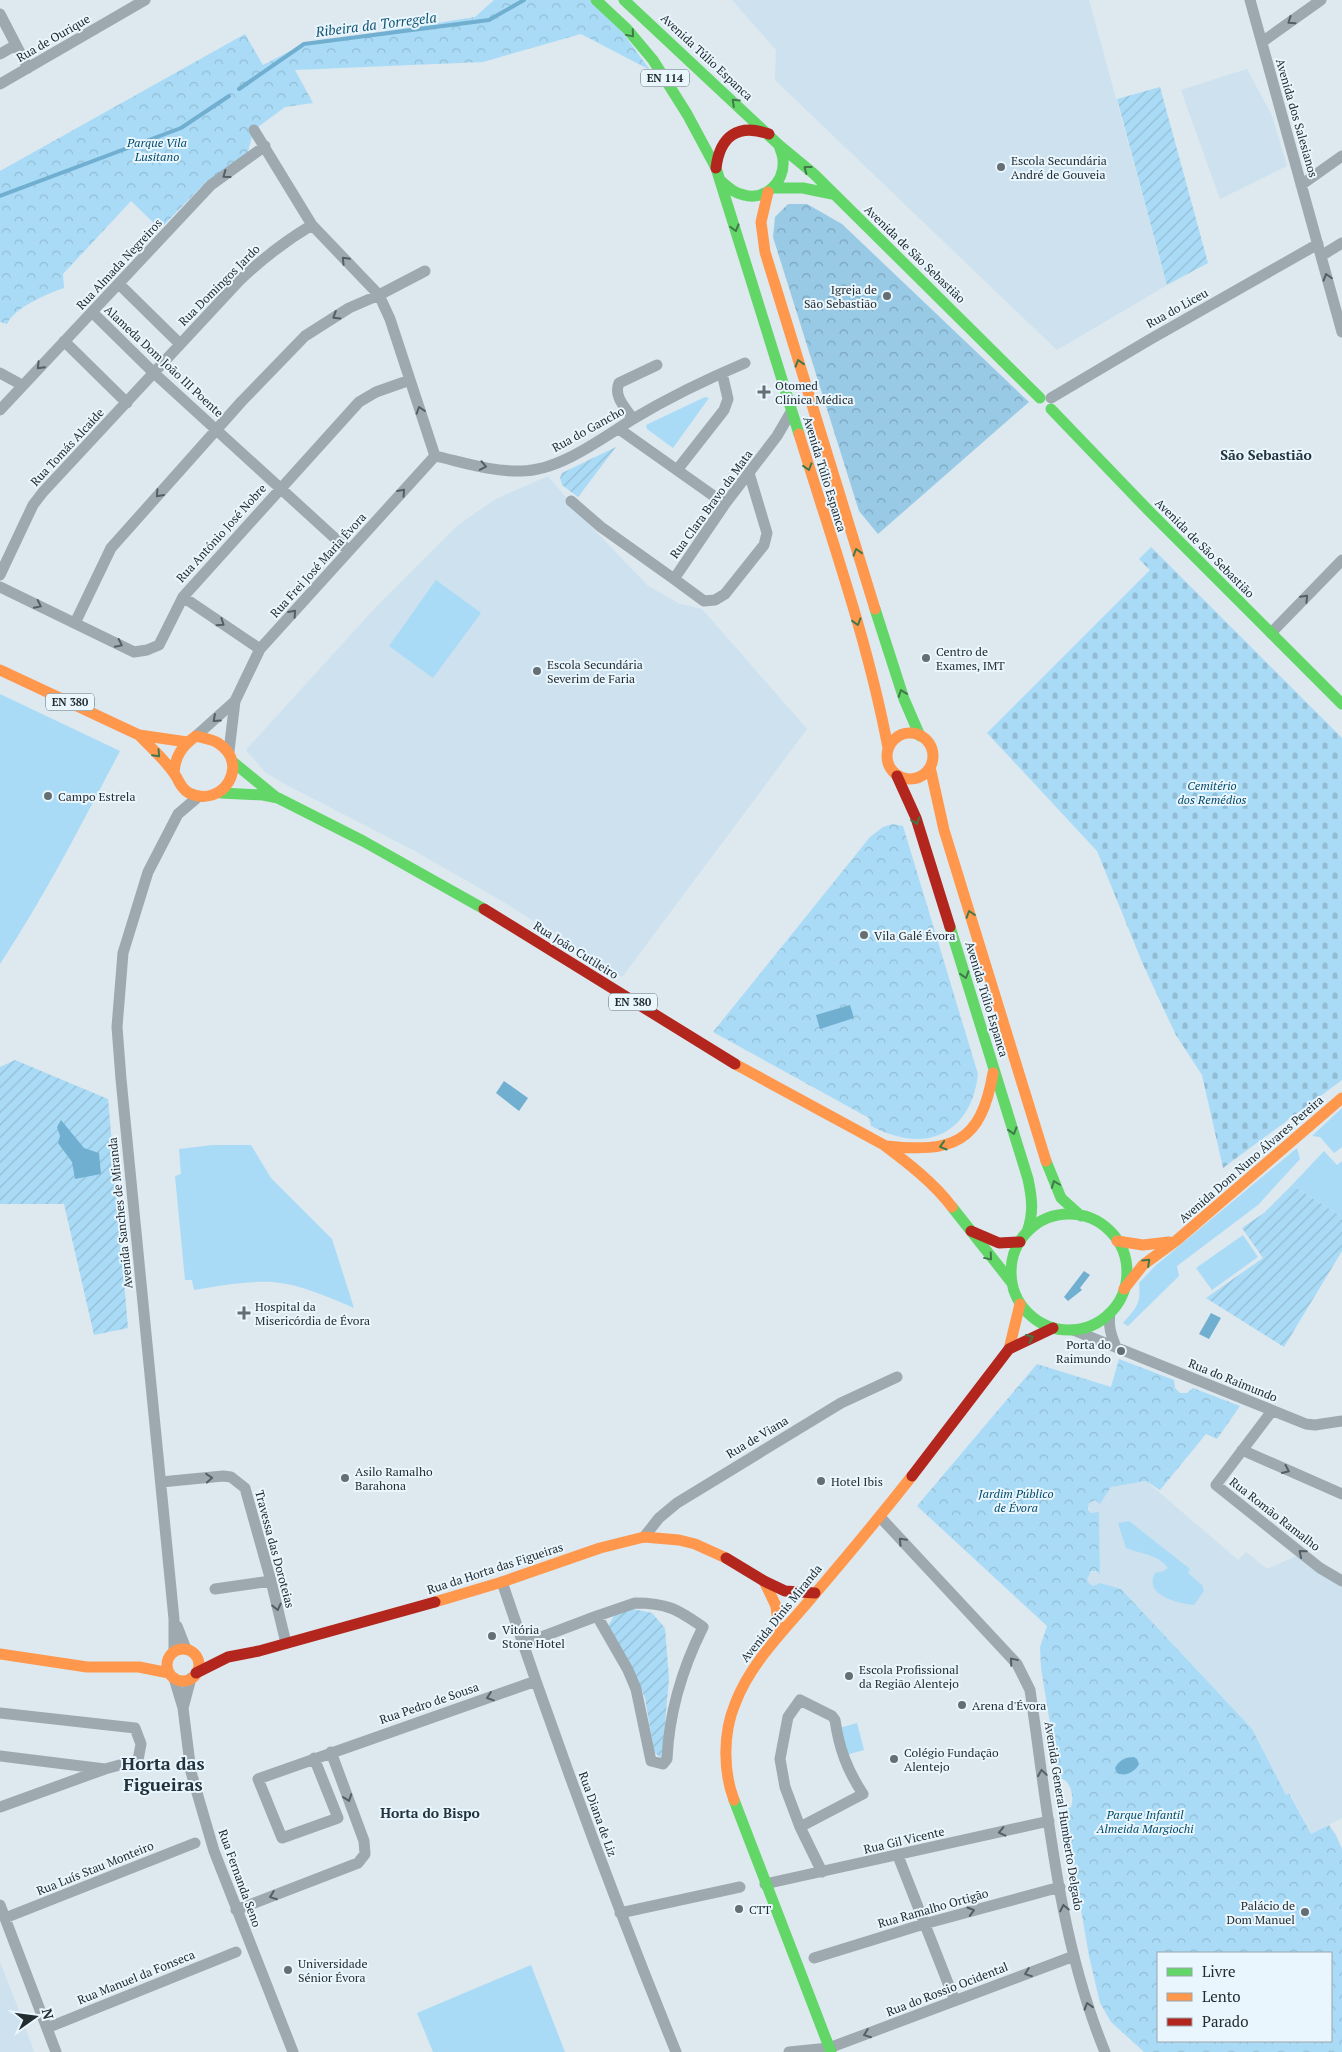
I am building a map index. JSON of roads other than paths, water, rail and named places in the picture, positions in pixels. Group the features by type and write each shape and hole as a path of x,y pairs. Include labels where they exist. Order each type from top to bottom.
{"main road":[{"name":"Avenida Túlio Espanca","path":"596,0 628,30 665,77 698,133 721,181 871,668 888,748 887,763 897,776 916,818 1028,1179 1034,1207 1033,1218 1023,1237"},
{"name":"Avenida Túlio Espanca","path":"624,0 780,145 785,164 783,174 771,190 761,214 760,230 765,252 891,662 920,736 930,745 933,752 930,767 944,830 1050,1173 1059,1195 1068,1207 1081,1216"},
{"name":"Avenida Túlio Espanca","path":"716,168 718,151 728,137 737,131 749,128 760,130 770,135"},
{"name":"Avenida de São Sebastião","path":"780,145 814,174 1048,402 1150,512 1342,704"},
{"path":"721,181 737,195 748,197 758,196 771,190 791,186 833,194"},
{"name":"Rua João Cutileiro","path":"0,670 139,735 192,739 210,738 221,742 231,756 278,798 363,841 477,905 715,1053 906,1160 946,1199 1012,1284"},
{"path":"888,748 892,741 905,734 920,736"},
{"name":"Rua João Cutileiro","path":"139,735 187,792 198,797 210,797 220,793 263,795 278,798"},
{"path":"177,779 174,761 179,750 192,739"},
{"path":"220,793 229,784 234,773 231,756"},
{"path":"897,776 911,780 926,774 930,767"},
{"path":"884,1146 921,1150 937,1148 954,1142 966,1134 977,1123 987,1105 993,1067"},
{"name":"Avenida Dom Nuno Álvares Pereira","path":"1124,1290 1143,1265 1177,1240 1342,1098"},
{"path":"1066,1214 1081,1216 1095,1221 1108,1230 1117,1241 1124,1257 1126,1274 1124,1290 1118,1304 1110,1313 1093,1325 1072,1330 1053,1328 1040,1323 1029,1315 1020,1304 1012,1284 1011,1268 1014,1254 1023,1237 1038,1223 1066,1214"},
{"name":"Rua João Cutileiro","path":"968,1229 986,1239 999,1243 1023,1237"},
{"name":"Avenida Dom Nuno Álvares Pereira","path":"1117,1241 1136,1246 1152,1246 1177,1240"},
{"name":"Avenida Dinis Miranda","path":"1009,1349 1020,1304"},
{"name":"Avenida Dinis Miranda","path":"830,2050 732,1795 725,1752 734,1703 755,1665 880,1517 1009,1349 1053,1328"},
{"name":"Rua da Horta das Figueiras","path":"196,1656 228,1657 286,1643 502,1582 600,1548 644,1537 679,1540 708,1548 764,1582 786,1591 799,1593 815,1592"},
{"path":"764,1582 776,1606 779,1635"},
{"name":"Rua da Horta das Figueiras","path":"764,1582 784,1604 800,1611"},
{"path":"0,1654 87,1667 139,1667 172,1676 179,1680 194,1676 198,1668 196,1656 186,1649 139,1667"},
{"path":"172,1654 167,1668 172,1676"},
{"name":"Rua da Horta das Figueiras","path":"194,1676 228,1657"}],"street":[{"name":"Rua de Ourique","path":"0,84 145,0"},
{"name":"Avenida dos Salesianos","path":"1250,0 1321,256"},
{"path":"1262,42 1321,0"},
{"path":"0,14 28,68"},
{"name":"Rua de Ourique","path":"0,54 16,45"},
{"path":"254,130 312,225 379,295 390,319 435,456"},
{"name":"Rua Almada Negreiros","path":"0,410 211,185 265,146"},
{"path":"1301,185 1342,156"},
{"name":"Rua Domingos Jardo","path":"154,373 259,261 312,225"},
{"path":"1342,243 1321,256 1342,332"},
{"name":"Rua do Liceu","path":"1048,402 1134,348 1318,244"},
{"path":"75,622 111,548 242,401 305,336 348,308 379,295 425,271"},
{"path":"119,284 180,344"},
{"name":"Alameda Dom João III Poente","path":"92,312 154,373 348,552"},
{"path":"64,341 127,403"},
{"name":"Rua do Gancho","path":"435,456 505,470 531,470 560,461 633,419 745,363"},
{"path":"633,419 617,396 616,389 618,383 657,365"},
{"path":"0,373 22,385"},
{"name":"Rua Tomás Alcaide","path":"0,575 38,498 154,373"},
{"path":"677,470 724,410 728,399 722,373"},
{"name":"Rua António José Nobre","path":"0,587 134,652 147,650 159,645 183,596 359,402 376,392 410,380"},
{"name":"Rua Clara Bravo da Mata","path":"572,501 601,527 674,579 725,504 777,436 791,412"},
{"path":"618,429 725,504"},
{"path":"777,436 792,435 802,446"},
{"name":"Rua Frei José Maria Évora","path":"231,756 235,701 260,649 435,456"},
{"path":"674,579 704,601 715,600 725,594 764,545 768,533 749,474"},
{"path":"1271,633 1342,560"},
{"path":"183,596 260,649"},
{"name":"Rua Frei José Maria Évora","path":"192,739 235,701"},
{"name":"Avenida Sanches de Miranda","path":"177,779 178,814"},
{"name":"Avenida Sanches de Miranda","path":"172,1654 174,1619 121,1079 117,1010 123,953 148,872 178,814 198,797"},
{"path":"1110,1313 1110,1333 1116,1347"},
{"name":"Rua do Raimundo","path":"1072,1330 1306,1424 1315,1425 1342,1421"},
{"name":"Rua de Viana","path":"644,1537 659,1518 677,1503 841,1402 897,1377"},
{"path":"1272,1411 1242,1450 1342,1494"},
{"name":"Rua Romão Ramalho","path":"1242,1450 1216,1485 1320,1568 1342,1581"},
{"name":"Travessa das Doroteias","path":"161,1482 223,1476 239,1482 244,1488 271,1581 286,1643"},
{"name":"Avenida General Humberto Delgado","path":"880,1517 1017,1664 1030,1690 1049,1821 1074,1956 1089,2010 1105,2052"},
{"path":"215,1589 271,1581"},
{"name":"Rua Diana de Liz","path":"502,1582 620,1913 676,2052"},
{"path":"523,1644 597,1616 635,1603 667,1605 703,1627 690,1653 681,1679 668,1742 667,1760 663,1764 651,1761 636,1689 628,1670 597,1616"},
{"name":"Avenida Sanches de Miranda","path":"174,1619 186,1649"},
{"name":"Rua Fernanda Seno","path":"172,1676 183,1708 186,1743 195,1787 214,1850 293,2052"},
{"name":"Rua Fernanda Seno","path":"183,1708 194,1676"},
{"name":"Rua Pedro de Sousa","path":"314,1758 338,1818 282,1838 258,1779 314,1758 331,1752 536,1681"},
{"path":"800,1827 863,1794 850,1775 842,1754 832,1716 800,1700 788,1717 780,1759 785,1787 800,1827 822,1872"},
{"path":"0,1713 135,1728 141,1744 138,1760 105,1769 0,1807"},
{"path":"236,1910 358,1863 366,1854 364,1841 331,1752"},
{"path":"0,1756 105,1769"},
{"name":"Rua Gil Vicente","path":"765,1884 1049,1821"},
{"name":"Rua Luís Stau Monteiro","path":"5,1918 195,1843"},
{"path":"898,1856 955,2001"},
{"name":"Rua Ramalho Ortigão","path":"814,1958 924,1924 1060,1886"},
{"path":"620,1913 740,1887"},
{"path":"0,1905 56,2052"},
{"name":"Rua Manuel da Fonseca","path":"47,2028 236,1952"},
{"name":"Rua do Rossio Ocidental","path":"789,2052 830,2050 1074,1956"}],"waterway":[{"name":"Ribeira da Torregela","path":"239,89 304,44 489,20 524,0"},
{"name":"Ribeira da Torregela","path":"0,196 181,128 229,96"}],"place":[{"name":"Escola Secundária André de Gouveia","path":"1001,167"},
{"name":"Igreja de São Sebastião","path":"887,296"},
{"name":"Otomed Clínica Médica","path":"764,392"},
{"name":"Centro de Exames, IMT","path":"926,658"},
{"name":"Escola Secundária Severim de Faria","path":"537,671"},
{"name":"Campo Estrela","path":"48,796"},
{"name":"Vila Galé Évora","path":"864,935"},
{"name":"Hospital da Misericórdia de Évora","path":"244,1313"},
{"name":"Porta do Raimundo","path":"1121,1351"},
{"name":"Asilo Ramalho Barahona","path":"345,1478"},
{"name":"Hotel Ibis","path":"821,1481"},
{"name":"Vitória Stone Hotel","path":"492,1636"},
{"name":"Escola Profissional da Região Alentejo","path":"849,1676"},
{"name":"Arena d'Évora","path":"962,1705"},
{"name":"Colégio Fundação Alentejo","path":"894,1759"},
{"name":"CTT","path":"739,1909"},
{"name":"Palácio de Dom Manuel","path":"1305,1912"},
{"name":"Universidade Sénior Évora","path":"288,1970"}],"district":[{"name":"São Sebastião","path":"1266,454"},
{"name":"Horta das Figueiras","path":"163,1774"},
{"name":"Horta do Bispo","path":"430,1812"}],"park label":[{"name":"Parque Vila Lusitano","path":"157,149"},
{"name":"Cemitério dos Remédios","path":"1212,792"},
{"name":"Jardim Público de Évora","path":"1016,1500"},
{"name":"Parque Infantil Almeida Margiochi","path":"1145,1821"}]}
